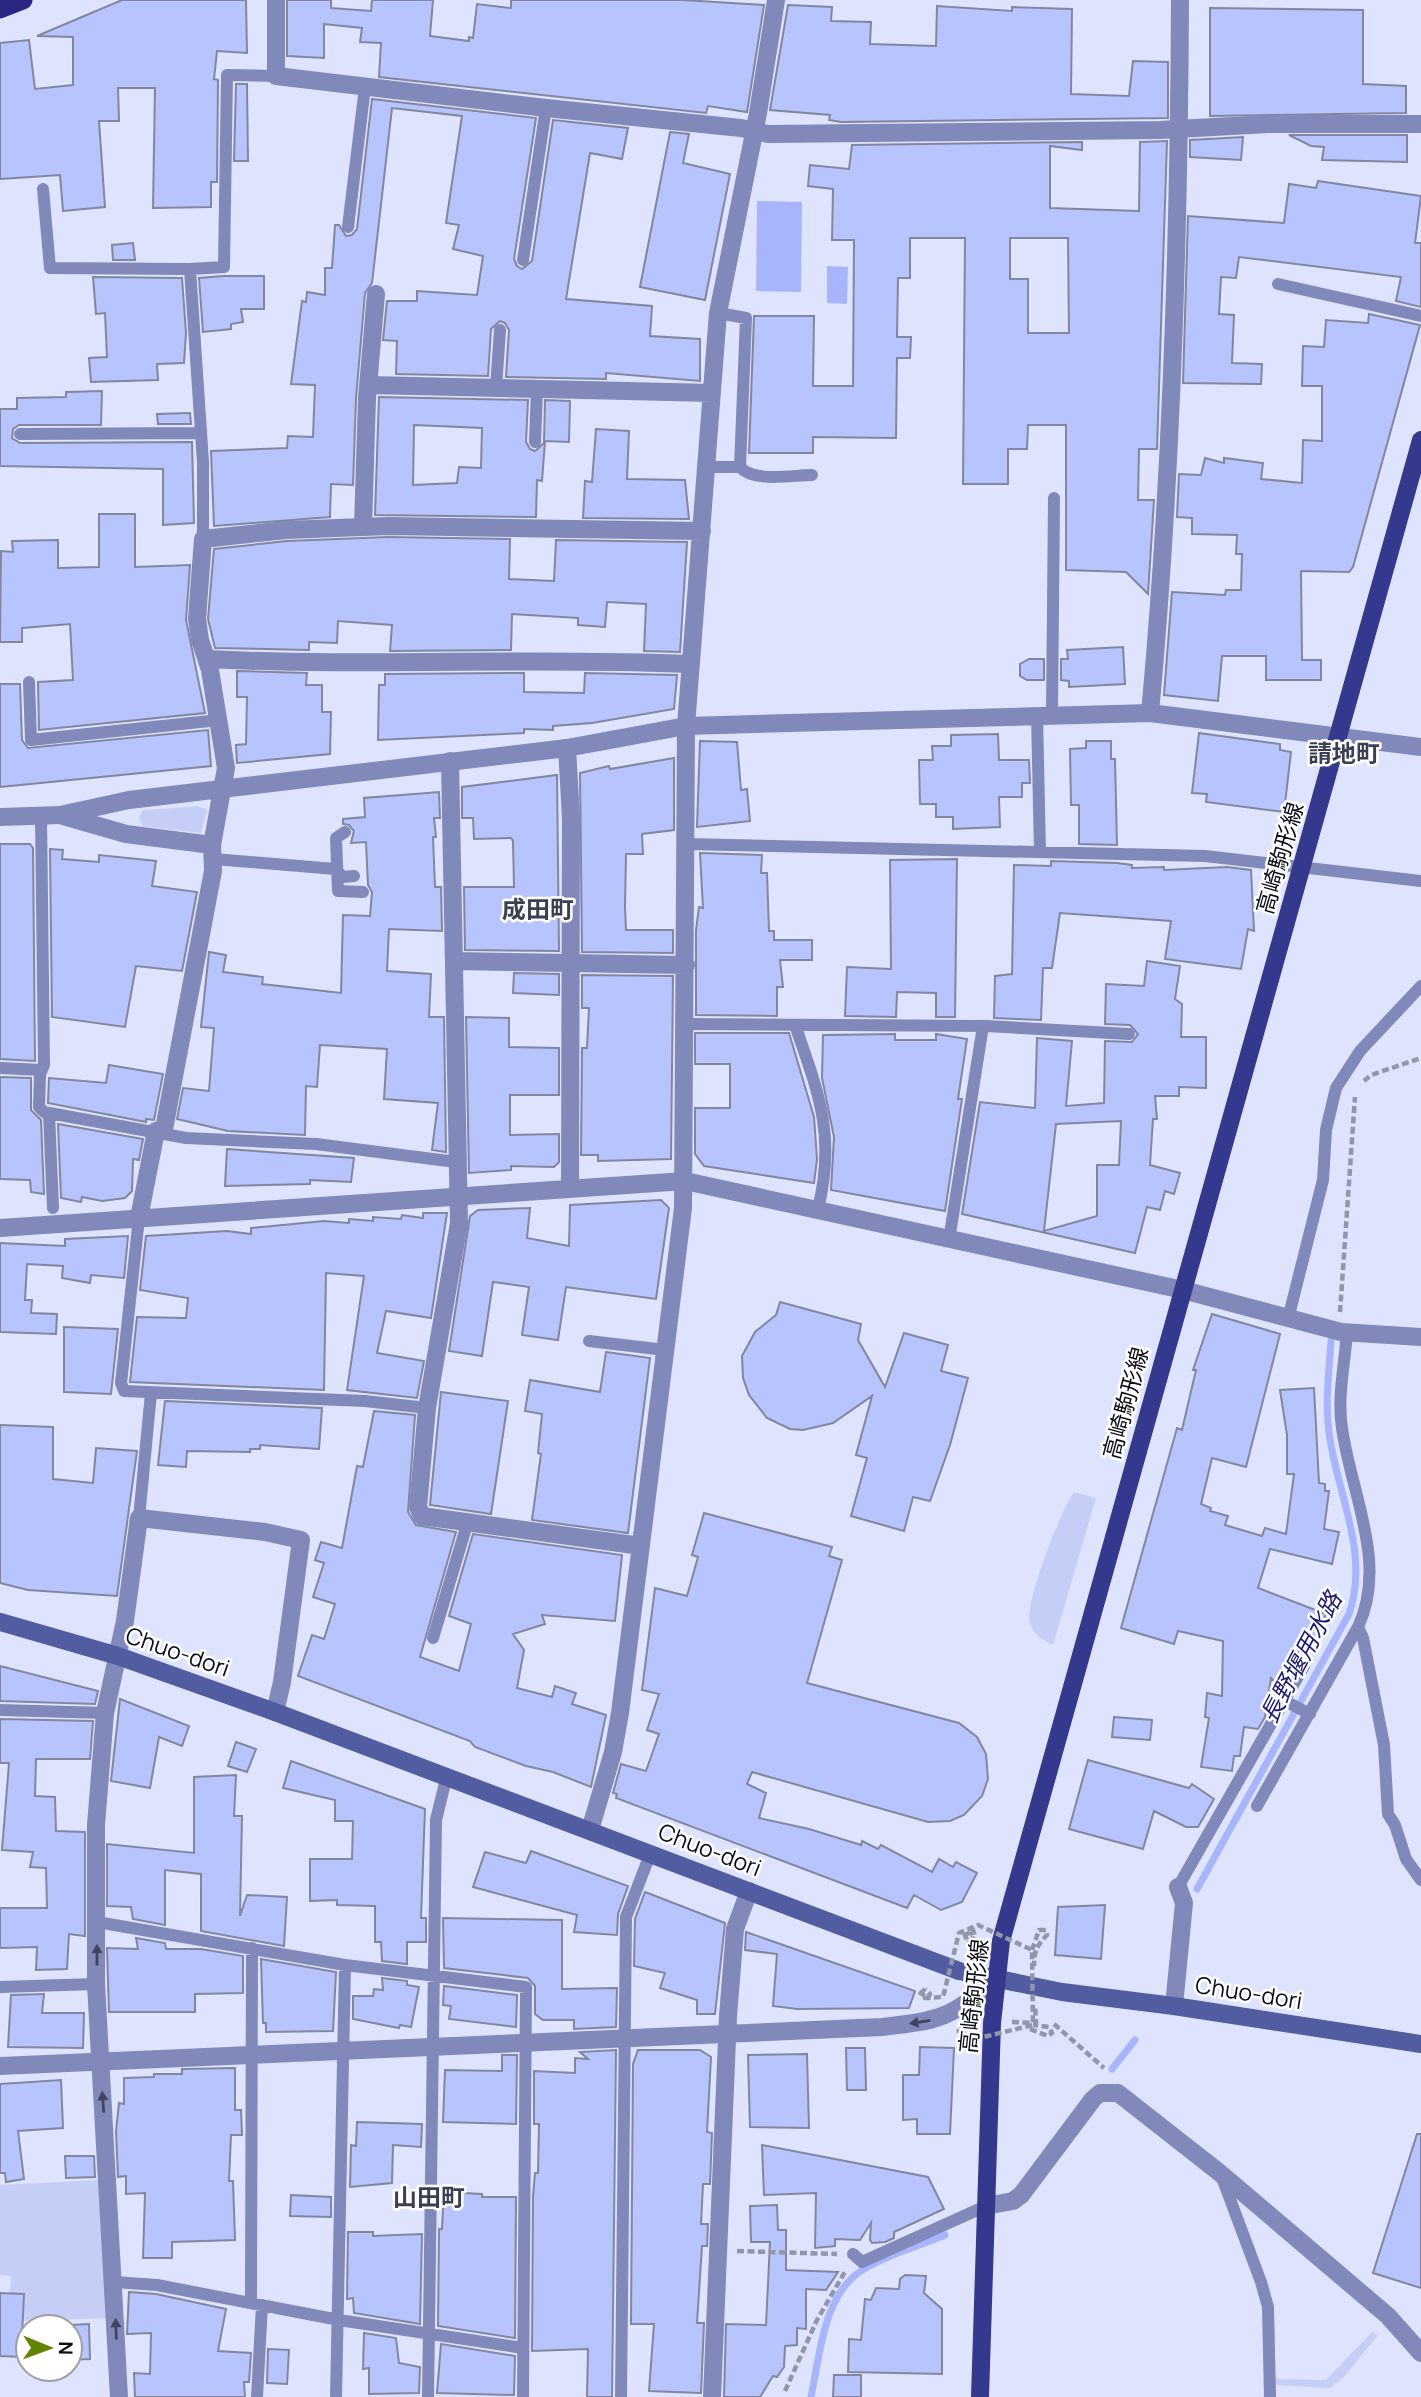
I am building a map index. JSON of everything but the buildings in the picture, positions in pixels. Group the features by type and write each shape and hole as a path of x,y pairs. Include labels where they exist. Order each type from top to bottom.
{"highway":[{"path":"0,9 23,0"}],"main road":[{"name":"高崎駒形線","path":"980,2397 994,1980 1001,1941 1421,440"},
{"name":"Chuo-dori","path":"0,1622 118,1656 275,1712 651,1852 946,1967 994,1980 1062,1992 1174,2006 1421,2044"}],"street":[{"path":"276,0 276,76 741,128 754,133 884,134 1179,130 1268,124 1421,124"},
{"path":"590,1830 614,1752 685,1181 686,726 718,313 754,133 776,0"},
{"path":"1150,713 1165,556 1181,153 1180,0"},
{"path":"363,527 376,294"},
{"path":"369,385 712,393"},
{"path":"139,1218 156,1131 164,1129 226,768 219,719 197,619 203,539 286,530 363,527 702,531"},
{"path":"206,659 295,663 517,661 691,664"},
{"path":"0,817 60,815 129,800 566,748 686,726 1150,713 1421,747"},
{"path":"566,748 571,818 570,1188"},
{"path":"450,761 458,1223 445,1319 427,1408 418,1507 422,1516 641,1546"},
{"path":"60,815 125,834 213,852"},
{"path":"454,961 686,965"},
{"path":"0,1228 685,1181 1183,1290 1288,1319 1348,1332 1421,1337"},
{"path":"119,2397 96,1984 96,1825 105,1713 118,1656 139,1518 265,1532 301,1540 282,1682 275,1712"},
{"path":"1174,2006 1184,1903 1178,1887"},
{"path":"712,2397 727,2033 735,1929 750,1891"},
{"path":"0,2066 344,2053 882,2027 948,2016 960,2010 994,1980"},
{"path":"986,2206 1013,2201 1021,2195 1093,2099 1109,2091 1126,2098 1220,2173 1388,2316 1421,2353"}],"lane":[{"path":"43,189 50,268 224,267 227,75 276,76"},
{"path":"348,227 365,87"},
{"path":"523,260 546,108"},
{"path":"190,269 201,433 203,539"},
{"path":"1278,284 1421,316"},
{"path":"718,313 747,318 740,467 745,473 757,475 812,475"},
{"path":"496,388 500,330"},
{"path":"535,442 537,389"},
{"path":"20,434 201,433"},
{"path":"707,467 740,467"},
{"path":"1040,852 1054,498"},
{"path":"29,682 32,740 219,719"},
{"path":"41,815 39,1107 49,1113 186,1138 316,1144 456,1162"},
{"path":"345,832 336,838 335,869 338,891 363,892"},
{"path":"687,844 1205,856 1421,881"},
{"path":"213,852 335,869 343,877 354,876"},
{"path":"1288,1319 1323,1181 1326,1130 1336,1088 1360,1052 1421,986"},
{"path":"686,1024 983,1026 1129,1034"},
{"path":"795,1025 827,1127 826,1176 818,1209"},
{"path":"949,1240 983,1026"},
{"path":"0,1068 41,1070"},
{"path":"49,1113 53,1208"},
{"path":"139,1218 121,1383 124,1391 365,1401 427,1408"},
{"path":"1257,1806 1307,1712 1358,1627 1370,1595 1371,1574 1342,1426 1348,1332"},
{"path":"589,1341 665,1350"},
{"path":"139,1518 151,1393"},
{"path":"433,1638 468,1521"},
{"path":"1358,1627 1363,1638 1384,1745 1388,1814 1395,1825 1405,1860 1421,1880"},
{"path":"1178,1887 1288,1703 1304,1666"},
{"path":"1288,1703 1307,1712"},
{"path":"0,1710 105,1713"},
{"path":"428,2397 436,1820 437,1805 447,1775"},
{"path":"621,2397 626,1917 651,1852"},
{"path":"97,1922 345,1965 526,1987 528,2043 523,2397"},
{"path":"252,1948 257,2397"},
{"path":"336,2397 345,1965"},
{"path":"0,1987 96,1984"},
{"path":"1220,2173 1268,2307 1270,2397"},
{"path":"853,2254 862,2262 986,2206"},
{"path":"114,2281 157,2284 339,2320 523,2348"}],"path":[{"path":"1360,1084 1371,1075 1421,1058"},
{"path":"1339,1315 1355,1094"},
{"path":"919,1992 924,1998 926,1998 928,1998 929,1997 930,1992 922,1991 924,1998 925,1998 926,1998 943,1997 959,1933 972,1927 978,1925 1033,1952"},
{"path":"964,1933 969,1941 975,1938 972,1927"},
{"path":"959,2032 958,2026 965,2025 963,2034 967,2041 1033,2028 1033,1952 1039,1930 1044,1929 1047,1935 1033,1952"},
{"path":"1054,2024 1104,2068"},
{"path":"718,2250 853,2254 851,2264 817,2320 785,2391"}],"shaded area":[{"path":"198,806 207,810 201,833 143,826 139,819 142,811"},
{"path":"1074,1492 1096,1498 1053,1645 1034,1631 1029,1614 1045,1557"},
{"path":"100,2180 109,2318 84,2319 84,2313 23,2313 24,2294 10,2293 11,2276 0,2275 0,2185"},
{"path":"1372,2332 1378,2335 1344,2377 1330,2388 1275,2385 1275,2379 1326,2380"}],"water":[{"path":"757,201 802,202 801,292 756,291"},
{"path":"827,266 848,267 847,304 827,303"}],"waterway":[{"name":"長野堰用水路","path":"1197,1889 1349,1614 1356,1569 1350,1524 1329,1433 1327,1398 1331,1341"},
{"name":"長野堰用水路","path":"1112,2069 1135,2040"},
{"name":"長野堰用水路","path":"811,2397 826,2326 840,2293 850,2280 884,2259 945,2235"}],"district":[{"name":"請地町","path":"1344,752"},
{"name":"成田町","path":"538,908"},
{"name":"山田町","path":"429,2196"}]}
